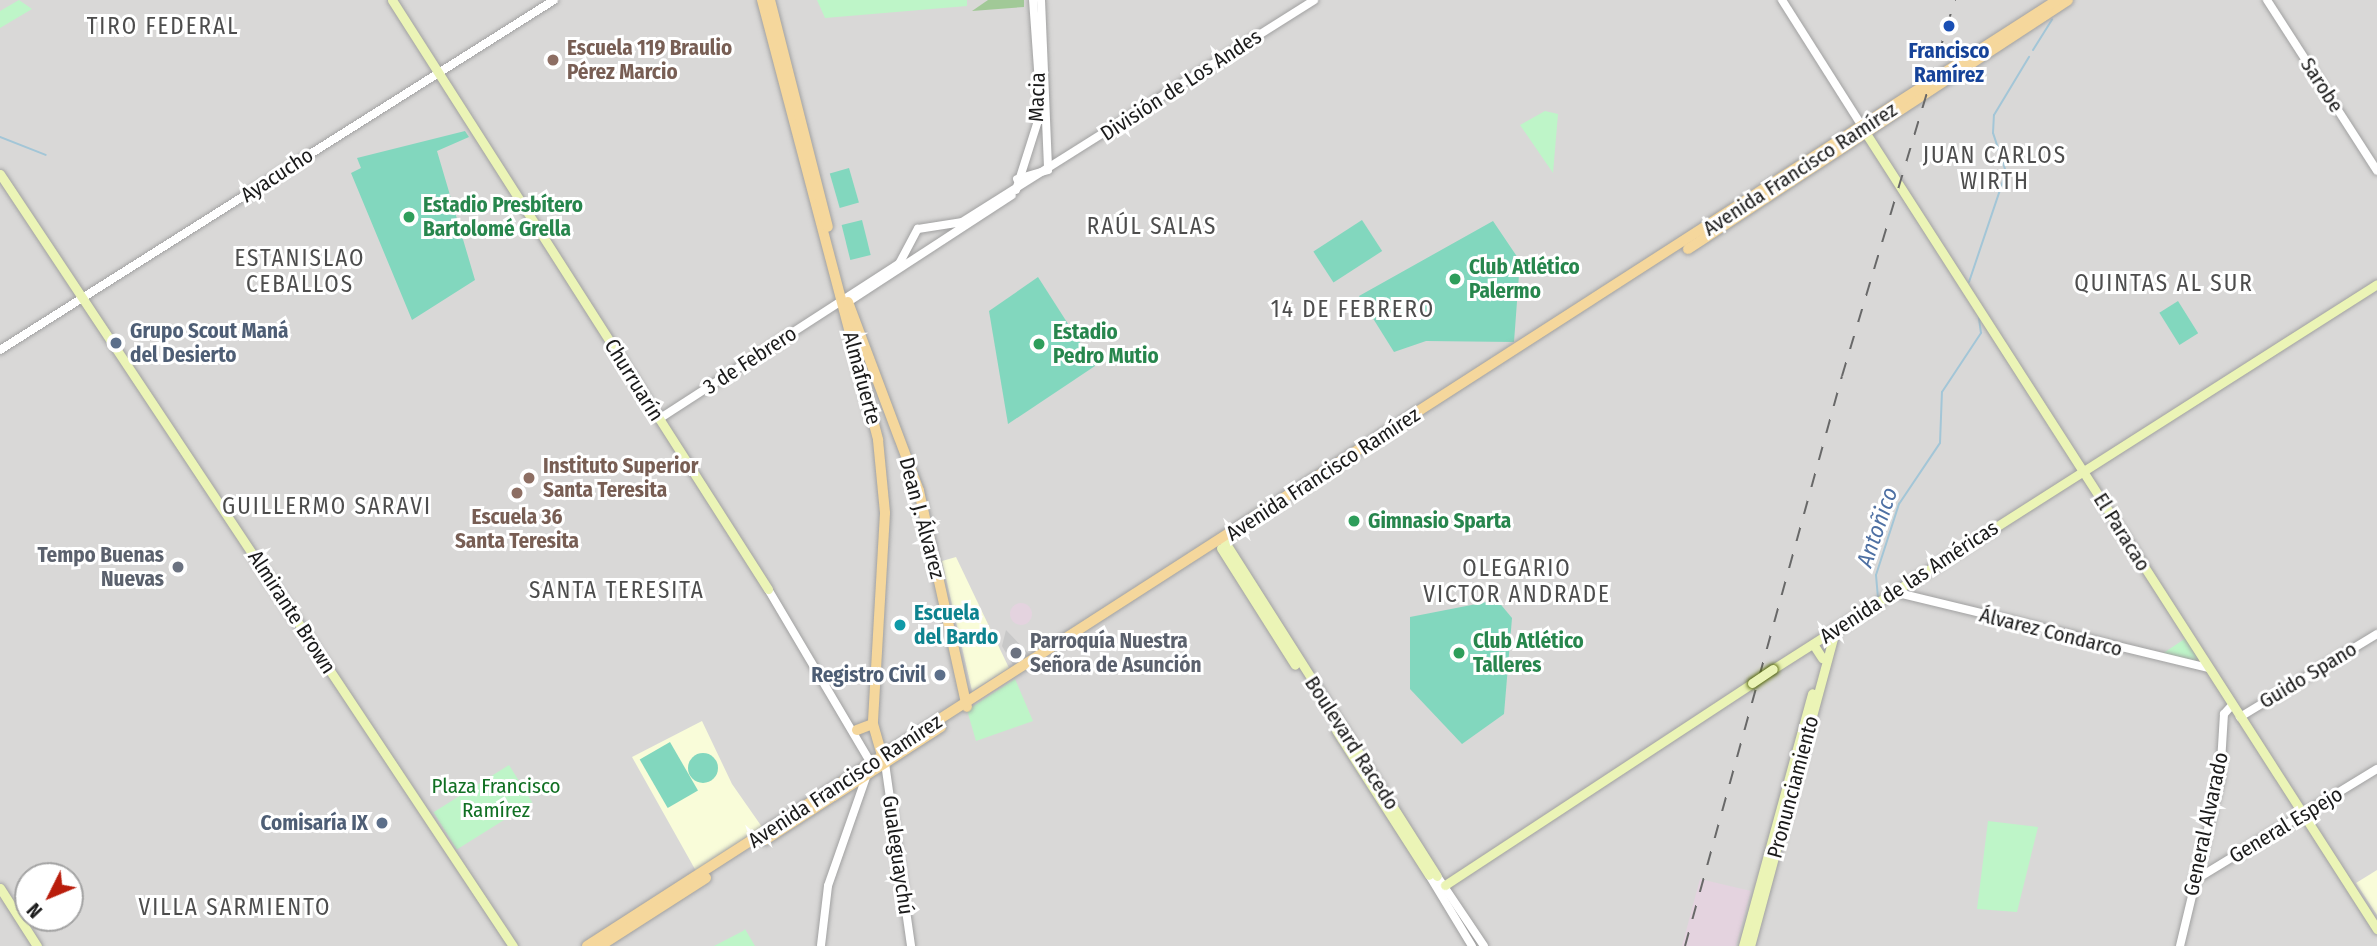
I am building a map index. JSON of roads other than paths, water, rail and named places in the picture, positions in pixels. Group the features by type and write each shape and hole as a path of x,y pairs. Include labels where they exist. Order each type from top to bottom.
{"main road":[{"name":"Churruarín","path":"393,0 768,589"},
{"name":"Almafuerte","path":"761,0 846,302"},
{"name":"Almafuerte","path":"770,0 878,440 885,505 873,724 884,760"},
{"name":"Avenida Francisco Ramírez","path":"1865,132 2057,0"},
{"name":"Avenida Francisco Ramírez","path":"587,946 967,707 2068,0"},
{"name":"El Paracao","path":"1865,132 2084,471 2302,817 2377,929"},
{"name":"Almirante Brown","path":"0,174 513,946"},
{"name":"Avenida de las Américas","path":"1445,885 1773,669 2377,284"},
{"name":"Dean J. Álvarez","path":"846,302 919,491 967,707"},
{"name":"Boulevard Racedo","path":"1222,543 1433,875"},
{"name":"Pronunciamiento","path":"1743,946 1822,658 1832,631"},
{"name":"Pronunciamiento","path":"1750,946 1832,631"},
{"path":"1813,644 1822,658"},
{"path":"857,730 873,724"},
{"name":"Avenida Francisco Ramírez","path":"600,946 871,768"},
{"path":"0,888 37,946"}],"street":[{"name":"Ayacucho","path":"0,350 554,0"},
{"name":"Macia","path":"1016,190 1017,179 1041,111 1033,0"},
{"name":"Macia","path":"1041,0 1049,106 1048,170"},
{"name":"División de Los Andes","path":"846,302 1314,0"},
{"path":"1782,0 1865,132"},
{"name":"Sarobe","path":"2267,0 2377,171"},
{"name":"División de Los Andes","path":"1017,179 1035,168 1048,170"},
{"name":"División de Los Andes","path":"846,302 902,261 918,229 957,224 1016,190"},
{"name":"3 de Febrero","path":"659,419 846,302"},
{"name":"Churruarín","path":"768,589 857,730 871,768"},
{"name":"Álvarez Condarco","path":"1894,592 2209,668"},
{"name":"Guido Spano","path":"2240,717 2377,634"},
{"name":"General Alvarado","path":"2180,946 2222,766 2224,714 2232,705"},
{"name":"Gualeguaychú","path":"884,760 911,946"},
{"path":"821,946 828,886 871,768"},
{"name":"General Espejo","path":"2195,880 2377,769"},
{"path":"1433,875 1445,885"},
{"name":"Boulevard Racedo","path":"1433,875 1445,885 1484,946"},
{"name":"Boulevard Racedo","path":"1445,885 1472,946"}],"waterway":[{"name":"Antoñico","path":"2033,50 2052,19"},
{"name":"Antoñico","path":"1969,282 2006,172 1993,133 1994,115 2029,57"},
{"path":"0,137 46,155"},
{"name":"Antoñico","path":"1878,598 1876,575 1899,504 1940,443 1942,392 1981,333 1979,318"}],"railway":[{"path":"1685,946 1842,376 1955,0"}],"place":[{"name":"Francisco Ramírez","path":"1949,26"},
{"name":"Escuela 119 Braulio Pérez Marcio","path":"553,60"},
{"name":"Estadio Presbítero Bartolomé Grella","path":"409,217"},
{"name":"Club Atlético Palermo","path":"1455,279"},
{"name":"Grupo Scout Maná del Desierto","path":"116,343"},
{"name":"Estadio Pedro Mutio","path":"1039,344"},
{"name":"Instituto Superior Santa Teresita","path":"529,478"},
{"name":"Escuela 36 Santa Teresita","path":"517,493"},
{"name":"Gimnasio Sparta","path":"1354,521"},
{"name":"Tempo Buenas Nuevas","path":"178,567"},
{"name":"Escuela del Bardo","path":"900,625"},
{"name":"Parroquía Nuestra Señora de Asunción","path":"1016,653"},
{"name":"Club Atlético Talleres","path":"1459,653"},
{"name":"Registro Civil","path":"940,675"},
{"name":"Comisaría IX","path":"382,823"}],"district":[{"name":"TIRO FEDERAL","path":"163,26"},
{"name":"JUAN CARLOS WIRTH","path":"1995,168"},
{"name":"RAÚL SALAS","path":"1152,226"},
{"name":"ESTANISLAO CEBALLOS","path":"300,271"},
{"name":"QUINTAS AL SUR","path":"2164,283"},
{"name":"14 DE FEBRERO","path":"1353,309"},
{"name":"GUILLERMO SARAVI","path":"327,506"},
{"name":"OLEGARIO VICTOR ANDRADE","path":"1517,581"},
{"name":"SANTA TERESITA","path":"617,590"},
{"name":"VILLA SARMIENTO","path":"235,907"}],"park label":[{"name":"Plaza Francisco Ramírez","path":"496,798"}]}
